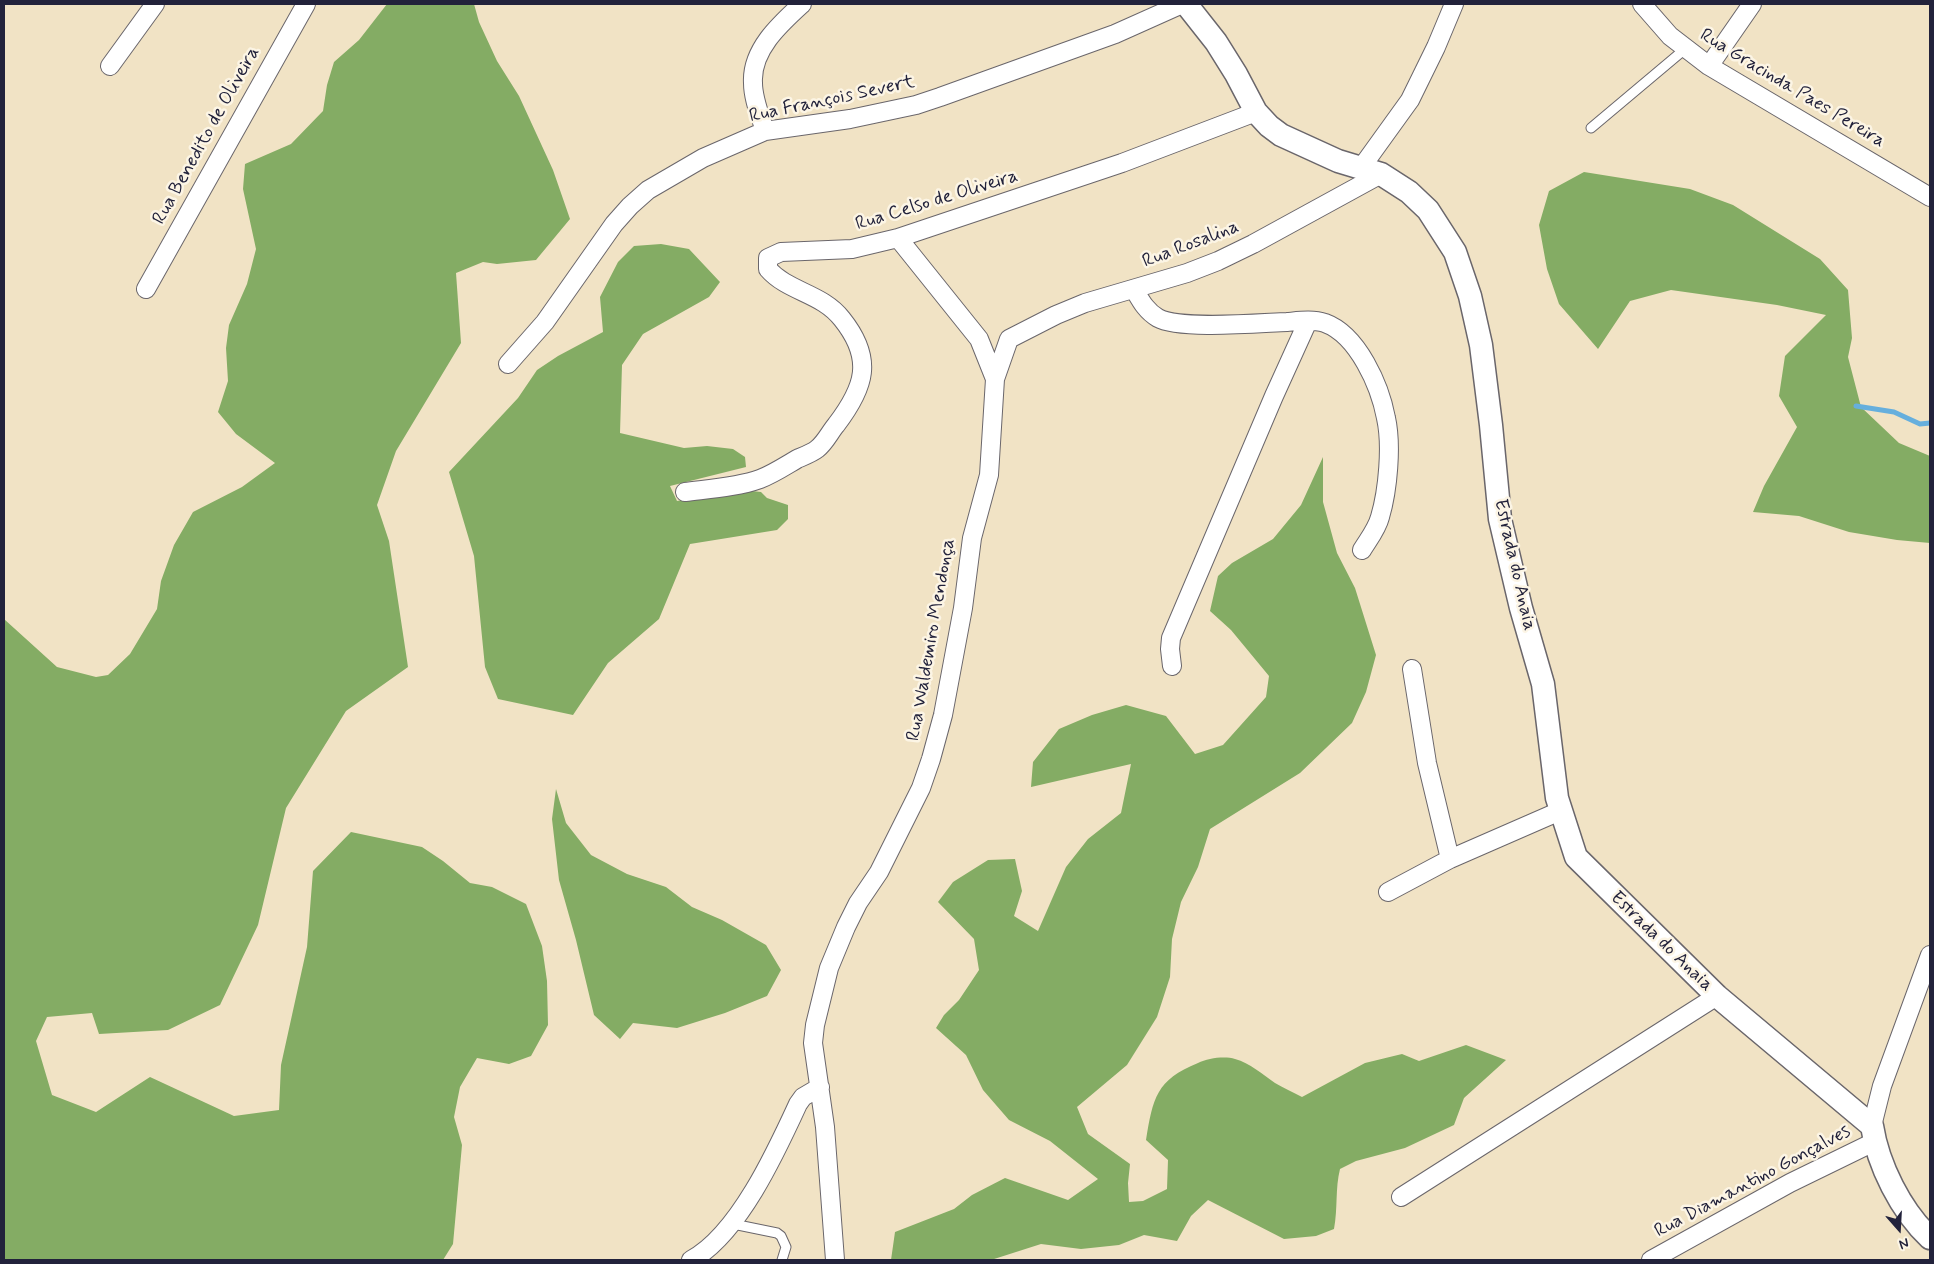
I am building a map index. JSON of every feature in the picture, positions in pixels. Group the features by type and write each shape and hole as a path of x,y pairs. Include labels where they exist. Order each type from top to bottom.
{"street":[{"path":"110,66 155,4"},
{"name":"Rua Benedito de Oliveira","path":"146,289 306,4"},
{"path":"765,131 755,101 752,82 755,61 769,39 802,4"},
{"name":"Rua François Severt","path":"508,364 545,322 614,224 630,206 648,190 703,158 765,131 850,119 916,105 1115,34 1184,4"},
{"name":"Estrada do Anaia","path":"1184,4 1216,42 1256,112 1269,126 1281,135 1338,160 1371,171 1409,192 1428,210 1455,252 1470,296 1481,344 1500,519 1521,608 1543,684 1560,811 1576,857 1717,996 1873,1134"},
{"path":"1371,171 1410,100 1436,47 1454,4"},
{"name":"Rua Gracinda Paes Pereira","path":"1642,4 1670,36 1709,66 1930,197"},
{"path":"1709,66 1752,4"},
{"name":"Rua Celso de Oliveira","path":"685,492 720,488 760,479 818,448 840,419 858,388 863,368 861,353 842,319 828,304 804,291 784,284 773,275 768,269 768,258 781,252 852,250 898,238 1122,163 1256,112"},
{"name":"Rua Rosalina","path":"979,339 999,342 1009,339 1056,315 1085,303 1218,262 1253,244 1371,171"},
{"name":"Rua Waldemiro Mendonça","path":"835,1260 820,1087 813,1043 815,1025 829,968 858,903 879,872 921,788 943,715 963,608 972,538 989,475 995,379 979,339 898,238"},
{"path":"1134,289 1146,309 1159,319 1174,323 1322,322 1338,328 1354,345 1377,387 1386,419 1388,454 1380,517 1362,550"},
{"path":"1172,666 1171,638 1308,321"},
{"path":"995,379 1009,339"},
{"path":"1412,669 1427,763 1450,859"},
{"path":"1388,892 1450,859 1560,811"},
{"path":"1930,955 1882,1086 1873,1134 1904,1208 1930,1238"},
{"path":"1401,1196 1717,996"},
{"path":"691,1260 710,1248 733,1224 760,1179 798,1104 803,1097 820,1087"},
{"name":"Rua Diamantino Gonçalves","path":"1651,1260 1790,1183 1873,1134"}],"lane":[{"path":"1592,128 1685,49"},
{"path":"733,1224 777,1233 781,1236 786,1247 782,1260"}],"green space":[{"path":"387,4 474,4 479,22 497,61 519,96 553,170 570,219 536,260 497,264 483,262 456,273 461,343 396,451 377,505 389,541 408,667 346,711 286,808 258,925 220,1005 168,1030 99,1034 92,1013 47,1017 36,1041 52,1095 96,1112 150,1077 234,1116 279,1110 281,1065 307,947 313,871 351,832 422,847 470,883 492,887 526,904 542,946 547,981 548,1025 531,1056 509,1064 477,1058 460,1087 454,1117 462,1145 453,1244 443,1260 4,1260 4,619 57,667 96,677 108,675 130,654 157,609 161,581 174,545 193,512 242,487 275,463 236,434 218,412 228,381 226,348 229,325 247,284 256,249 243,189 245,164 291,144 323,111 327,85 334,62 359,40"},
{"path":"1584,172 1690,189 1733,205 1820,259 1848,290 1852,338 1848,357 1861,407 1899,443 1930,456 1930,543 1849,532 1799,516 1753,512 1764,486 1797,427 1779,396 1785,356 1826,315 1777,305 1671,290 1630,301 1598,349 1559,304 1547,269 1539,225 1549,191"},
{"path":"661,244 689,249 720,282 709,297 643,334 622,365 620,433 684,448 707,446 733,449 745,457 746,467 670,486 677,501 743,490 761,492 767,498 788,505 788,519 777,530 690,544 659,619 608,663 573,715 498,699 485,667 474,556 449,472 518,398 537,370 558,356 603,332 600,297 618,262 634,246"},
{"path":"1323,457 1323,502 1337,553 1355,588 1376,655 1366,692 1352,723 1300,773 1210,829 1198,867 1181,902 1172,939 1170,977 1157,1017 1127,1065 1077,1107 1088,1134 1130,1164 1129,1202 1143,1201 1167,1189 1168,1160 1146,1140 1154,1102 1159,1092 1173,1076 1202,1061 1231,1058 1246,1063 1278,1085 1302,1097 1365,1063 1402,1054 1419,1061 1466,1045 1506,1060 1464,1098 1454,1125 1405,1148 1356,1161 1340,1169 1334,1229 1316,1236 1284,1239 1208,1200 1191,1216 1177,1241 1144,1235 1119,1245 1081,1249 1041,1244 991,1260 891,1260 895,1232 954,1209 972,1195 1005,1178 1068,1200 1098,1179 1050,1141 1009,1120 983,1090 966,1055 936,1028 944,1015 959,1000 979,970 974,939 938,902 953,882 988,860 1015,859 1022,891 1014,916 1038,931 1066,867 1088,839 1121,813 1131,764 1031,787 1033,762 1059,729 1092,715 1126,705 1166,716 1195,754 1223,745 1266,697 1269,676 1231,630 1210,611 1218,576 1232,563 1273,539 1301,505"},
{"path":"556,789 566,823 591,855 627,874 666,887 692,907 722,920 766,945 781,970 767,996 725,1013 677,1028 633,1023 620,1039 594,1015 559,880 552,819"}],"waterway":[{"path":"1856,406 1894,412 1920,424 1930,423"}]}
